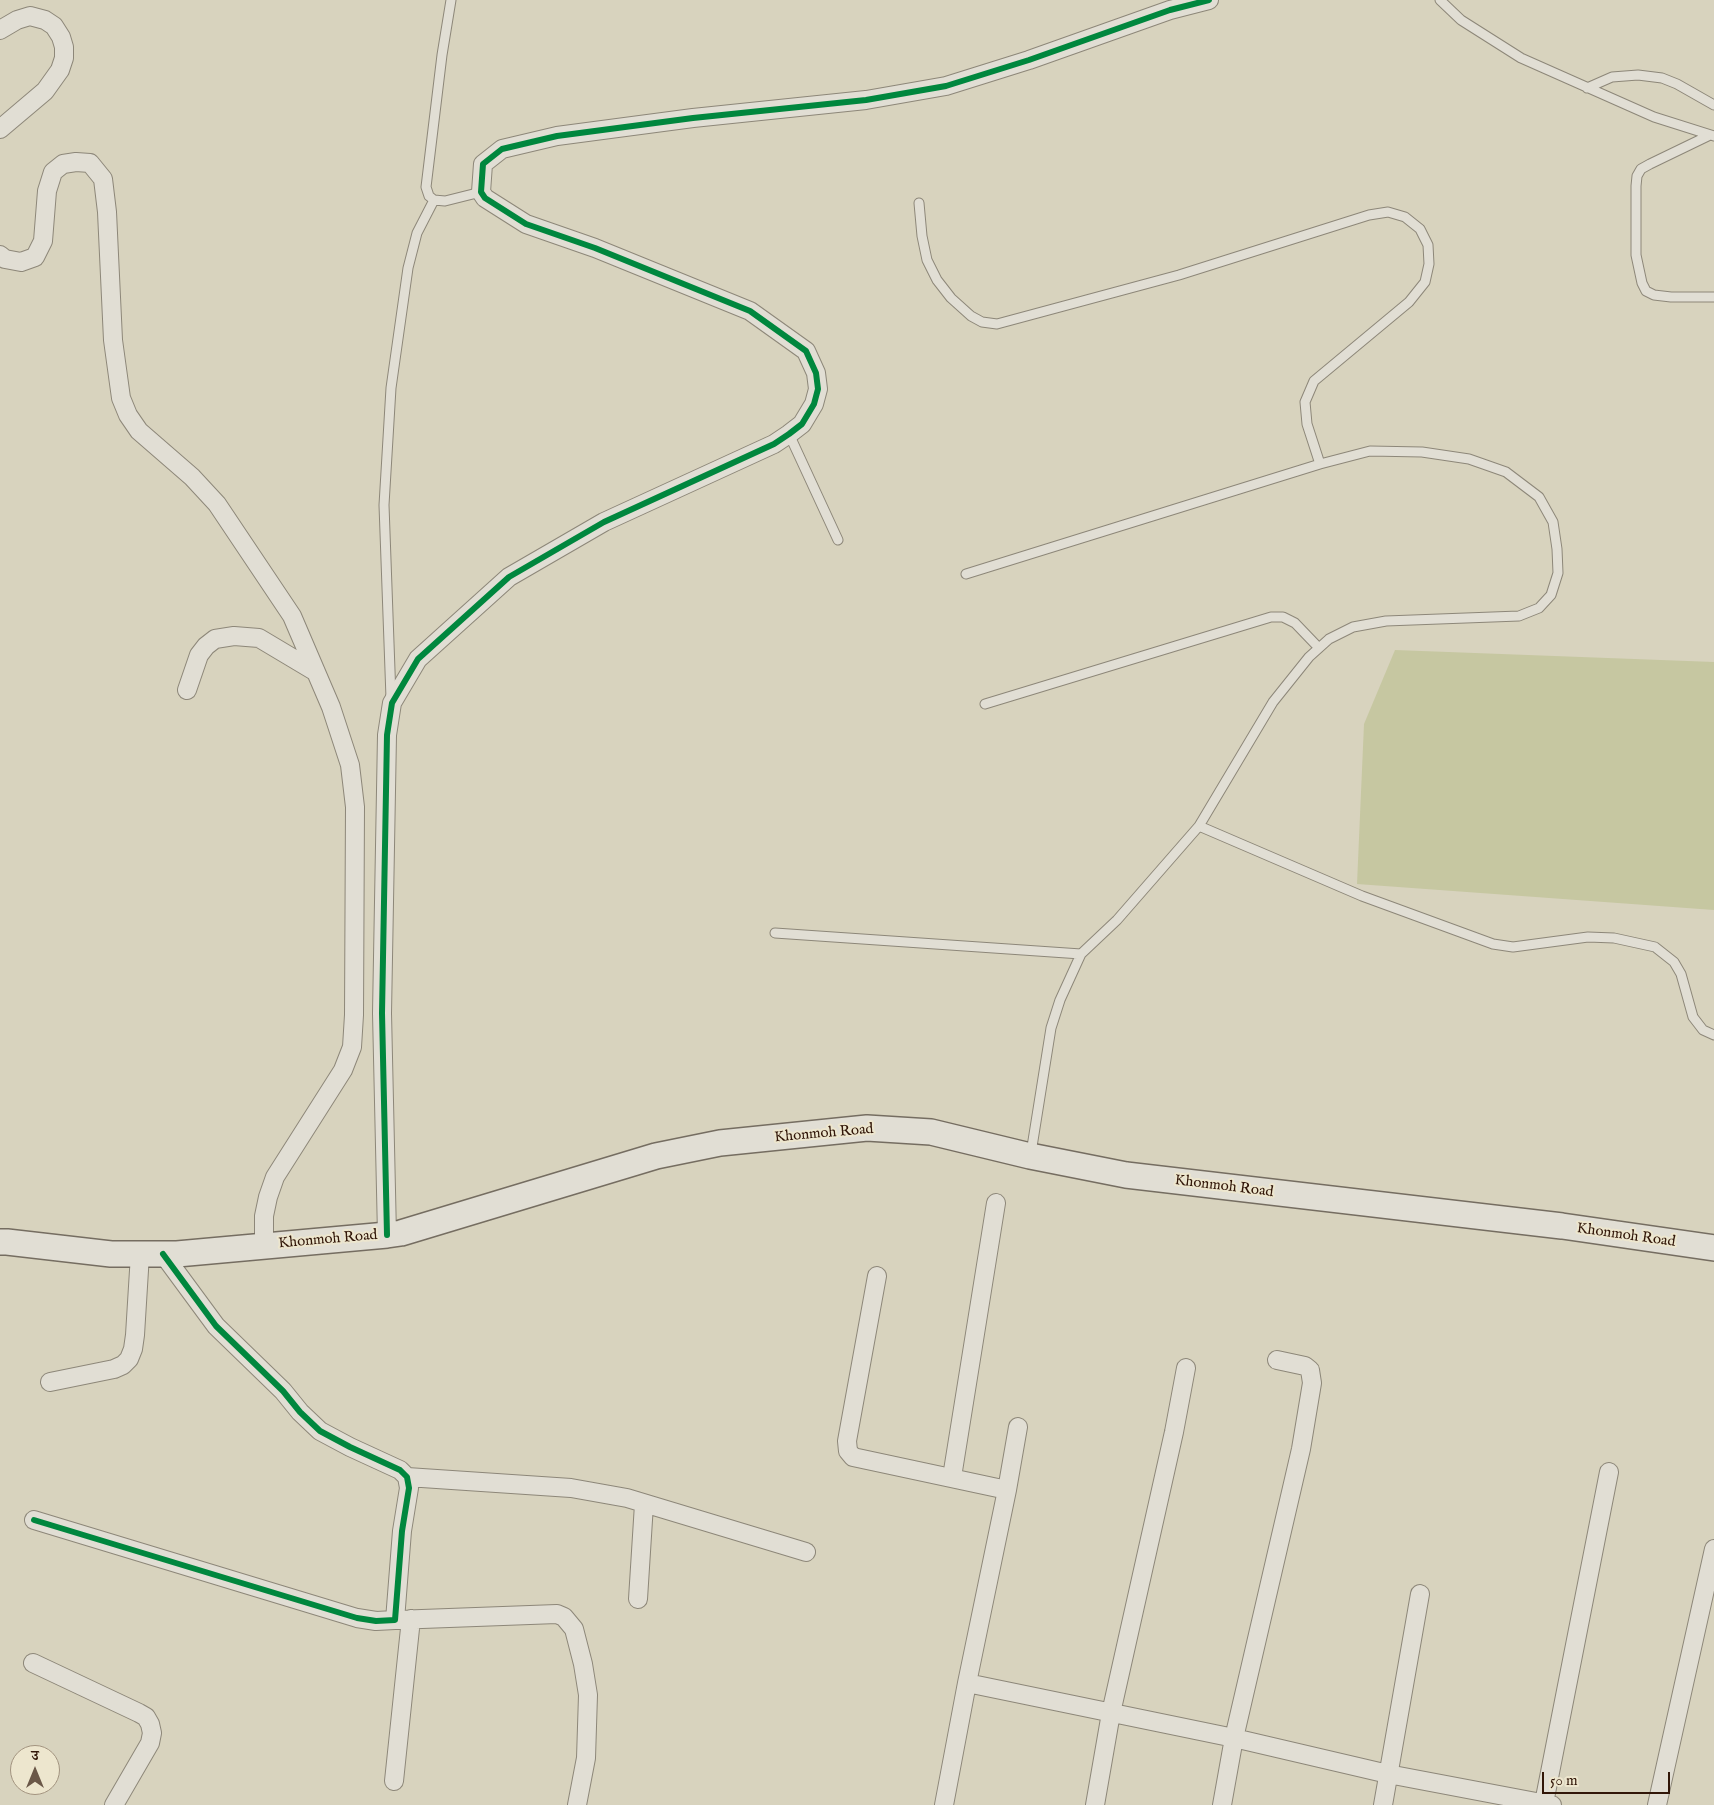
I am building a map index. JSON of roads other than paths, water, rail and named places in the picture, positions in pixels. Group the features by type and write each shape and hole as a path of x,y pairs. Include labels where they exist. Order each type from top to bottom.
{"main road":[{"name":"Khonmoh Road","path":"0,1242 111,1254 152,1254 387,1235 401,1233 656,1156 720,1143 867,1128 931,1132 1030,1156 1126,1175 1562,1226 1714,1248"}],"street":[{"path":"387,1235 382,1013 387,734 392,703 418,660 509,577 604,522 774,444 802,424 814,404 818,389 816,373 806,351 750,312 595,248 526,224 485,198 481,192 483,164 502,149 557,136 693,118 866,100 946,86 1029,60 1170,10 1209,0"},
{"path":"0,30 17,20 30,16 45,20 54,26 61,37 64,46 64,58 60,70 44,91 0,129"},
{"path":"0,255 5,259 21,262 35,257 43,242 47,191 53,172 63,164 76,162 90,163 103,179 107,212 113,340 121,398 128,416 139,431 192,477 218,504 292,616 331,707 350,765 356,807 352,1047 343,1070 276,1177 268,1197 264,1216 264,1245"},
{"path":"187,690 199,655 206,646 215,639 234,636 259,638 316,672"},
{"path":"952,1477 996,1203"},
{"path":"50,1382 114,1369 123,1365 133,1349 152,1254"},
{"path":"152,1254 216,1326 283,1390 300,1412 320,1431 350,1448 400,1470 407,1477 409,1488 402,1531 403,1620 394,1781"},
{"path":"877,1276 847,1441 848,1451 853,1457 1007,1490"},
{"path":"1222,1805 1234,1738 1301,1450 1312,1383 1310,1370 1305,1366 1277,1360"},
{"path":"1095,1805 1112,1713 1174,1432 1186,1368"},
{"path":"944,1805 1018,1427"},
{"path":"967,1683 1234,1738 1512,1801 1548,1804 1609,1472"},
{"path":"407,1477 571,1488 627,1498 806,1552"},
{"path":"638,1599 644,1504"},
{"path":"34,1520 357,1618 376,1621 557,1614 564,1617 571,1623 574,1629 583,1664 588,1695 586,1758 577,1805"},
{"path":"1658,1805 1714,1549"},
{"path":"1383,1805 1420,1594"},
{"path":"33,1662 139,1713 146,1717 150,1724 152,1732 150,1743 114,1805"}],"lane":[{"path":"451,0 442,55 426,186 429,196 434,200 445,201 481,192"},
{"path":"1440,0 1461,20 1521,58 1654,117 1712,136"},
{"path":"1587,88 1612,77 1638,75 1662,78 1677,84 1714,105"},
{"path":"1712,136 1641,169 1637,176 1636,255 1642,283 1646,291 1654,295 1670,297 1714,297"},
{"path":"392,703 384,505 391,388 408,268 417,233 434,200"},
{"path":"919,203 922,236 927,260 937,280 951,298 971,316 982,322 997,324 1179,275 1369,215 1388,212 1405,217 1420,229 1428,245 1430,264 1426,282 1409,302 1314,382 1305,402 1307,424 1320,464"},
{"path":"789,434 838,540"},
{"path":"966,574 1320,464 1370,451 1422,452 1469,459 1506,472 1539,497 1553,522 1557,550 1558,573 1551,594 1539,608 1519,616 1386,622 1353,627 1329,639 1309,658 1273,702 1199,826 1117,920 1081,954 1060,1000 1051,1028 1030,1156"},
{"path":"985,704 1271,617 1283,617 1296,623 1319,648"},
{"path":"1199,826 1362,896 1493,944 1514,947 1588,937 1614,938 1655,947 1674,962 1681,974 1693,1017 1703,1030 1714,1035"},
{"path":"775,933 1081,954"}]}
